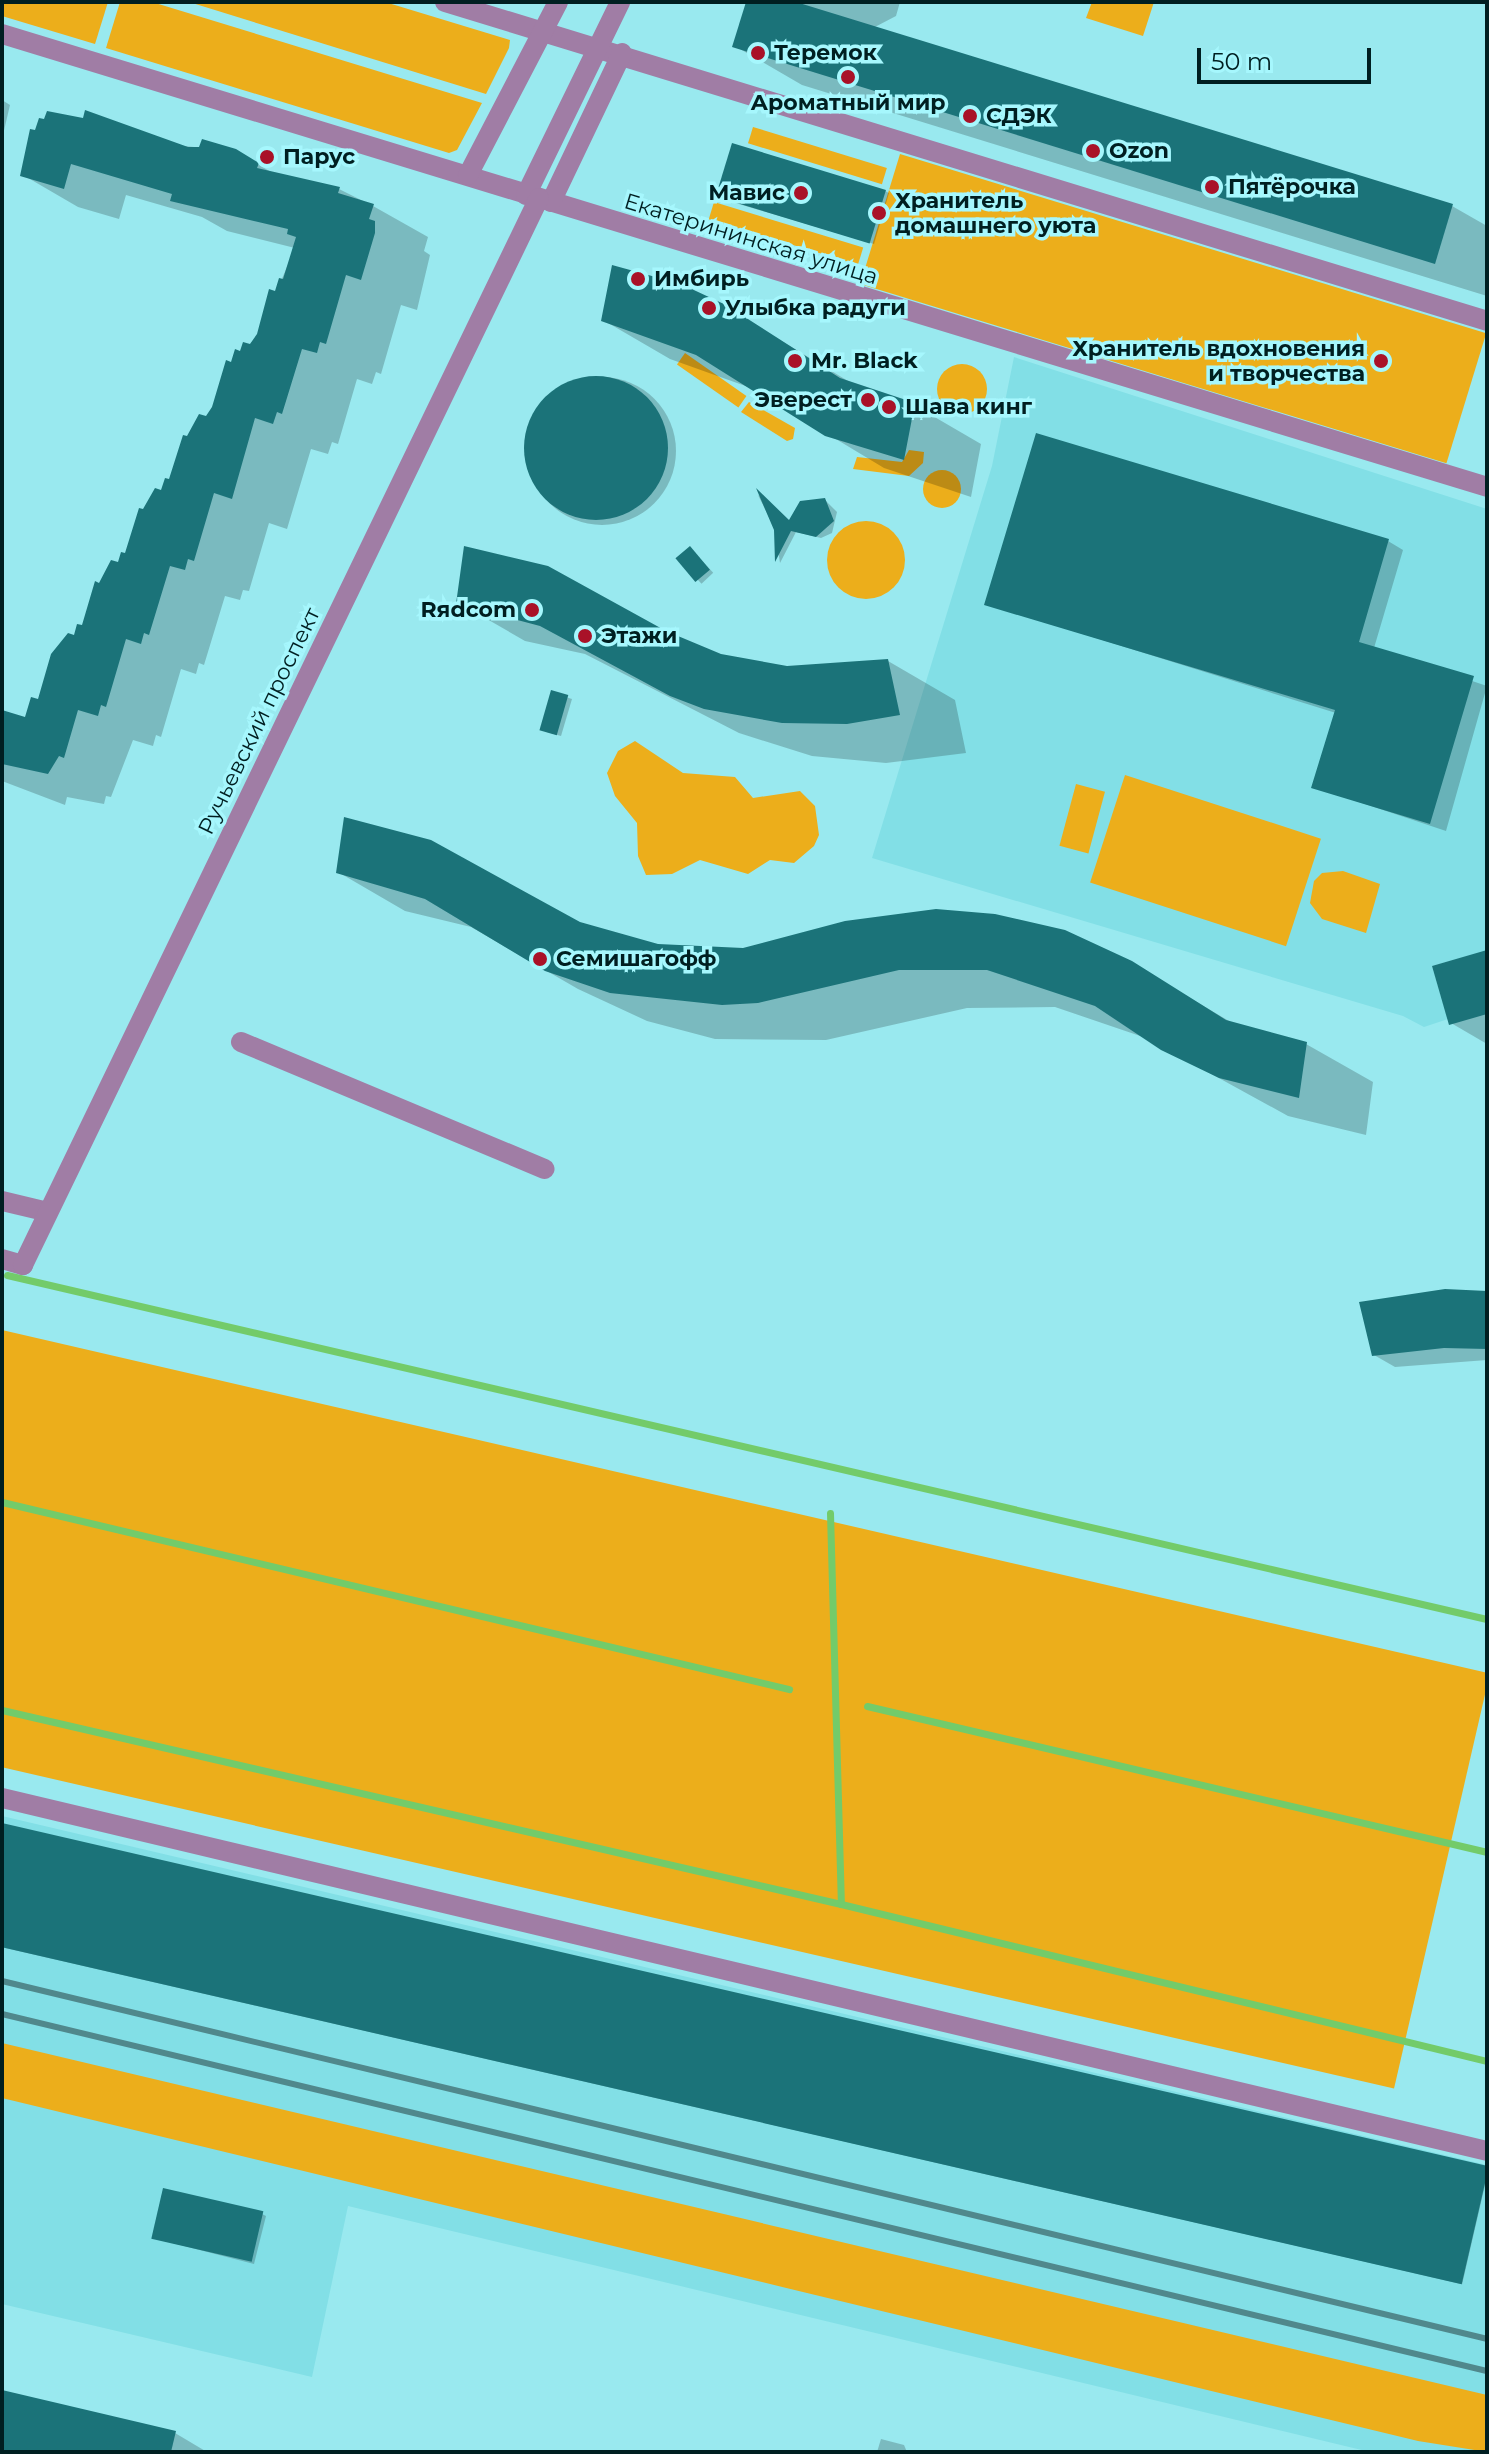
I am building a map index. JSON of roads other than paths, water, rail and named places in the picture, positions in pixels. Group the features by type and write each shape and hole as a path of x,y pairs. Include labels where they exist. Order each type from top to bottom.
{"street":[{"path":"445,2 544,29 1487,321"},
{"path":"468,175 558,2"},
{"name":"Ручьевский проспект","path":"539,198 598,46 620,2"},
{"name":"Екатерининская улица","path":"2,34 1487,487"},
{"name":"Ручьевский проспект","path":"2,1259 23,1265 539,198 622,53"},
{"path":"241,1042 545,1169"},
{"path":"2,1201 48,1212"},
{"path":"2,1798 1487,2151"}],"waterway":[{"path":"7,1275 1487,1619"},
{"path":"2,1502 789,1689"},
{"path":"830,1513 841,1904"},
{"path":"867,1706 1487,1852"},
{"path":"2,1710 841,1904 1487,2061"}],"railway":[{"path":"2,1981 1487,2339"},
{"path":"2,2014 1487,2371"}],"place":[{"name":"Теремок","path":"758,53"},
{"name":"Ароматный мир","path":"848,77"},
{"name":"СДЭК","path":"970,116"},
{"name":"Ozon","path":"1093,151"},
{"name":"Парус","path":"267,157"},
{"name":"Пятёрочка","path":"1212,187"},
{"name":"Мавис","path":"801,193"},
{"name":"Хранитель домашнего уюта","path":"879,213"},
{"name":"Имбирь","path":"638,279"},
{"name":"Улыбка радуги","path":"709,308"},
{"name":"Mr. Black","path":"795,361"},
{"name":"Хранитель вдохновения и творчества","path":"1381,361"},
{"name":"Эверест","path":"868,400"},
{"name":"Шава кинг","path":"889,407"},
{"name":"Rяdcom","path":"532,610"},
{"name":"Этажи","path":"585,636"},
{"name":"Семишагофф","path":"540,959"}]}
